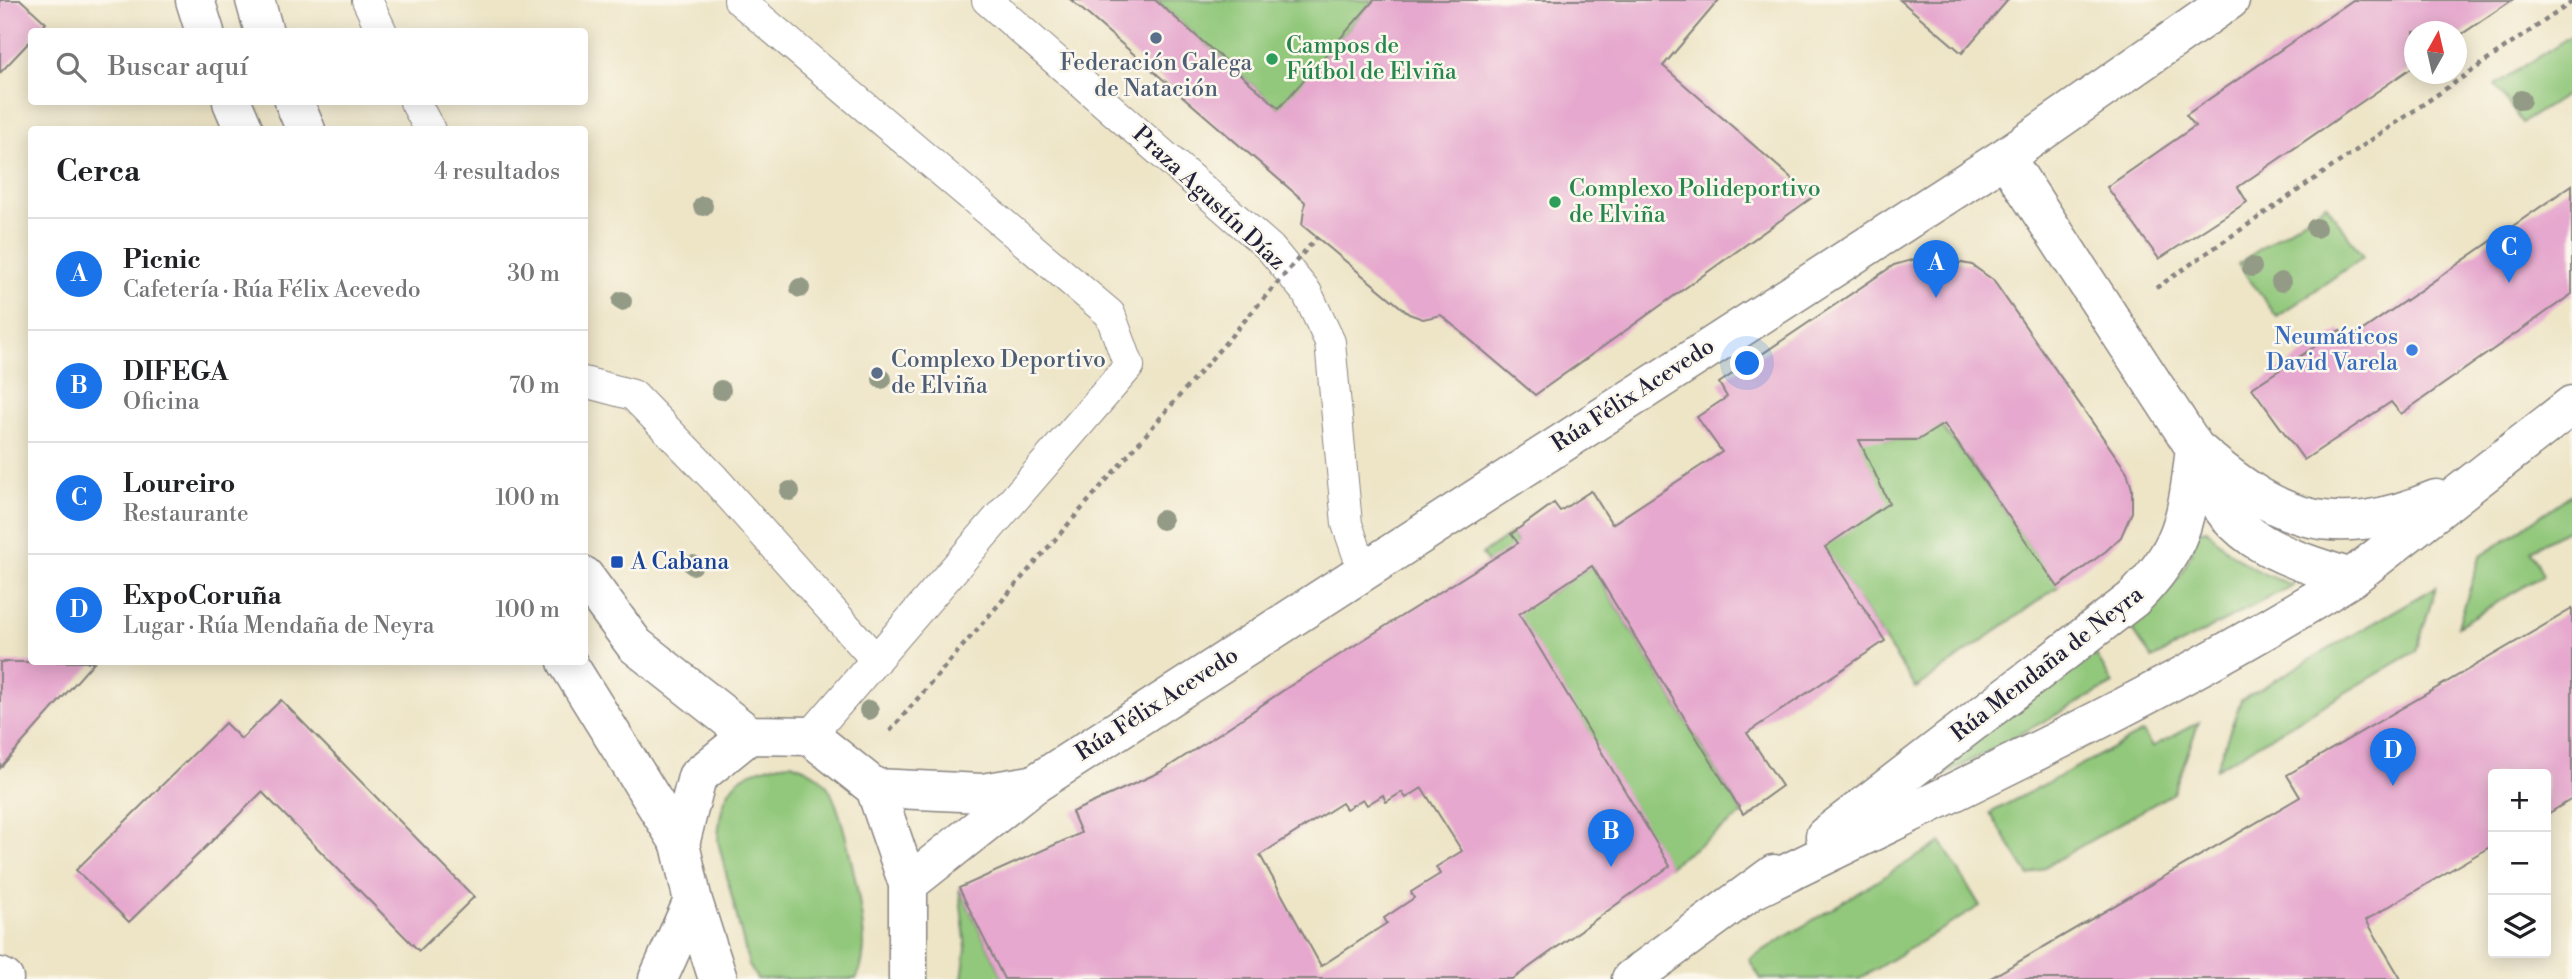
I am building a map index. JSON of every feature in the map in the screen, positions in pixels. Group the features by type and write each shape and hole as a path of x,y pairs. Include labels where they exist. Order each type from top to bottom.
{"street":[{"path":"195,0 204,28"},
{"path":"255,0 263,28"},
{"name":"Rúa Félix Acevedo","path":"908,884 1033,785 2005,157 2230,0"},
{"path":"233,105 242,126"},
{"path":"295,105 304,126"},
{"path":"2005,157 2195,448 2213,498 2251,538 2301,562 2351,578"},
{"name":"Rúa Mendaña de Neyra","path":"1755,889 2143,696 2243,643 2351,578 2572,405"},
{"path":"2195,448 2255,495 2285,511 2325,522 2368,521 2405,512 2476,481"},
{"name":"Rúa Mendaña de Neyra","path":"1631,979 1755,889 2133,599 2159,574 2179,538 2189,499 2195,448"},
{"path":"588,581 635,645 748,734 810,736 876,788 908,884 908,979"},
{"path":"569,665 680,844 693,901 718,979"},
{"path":"680,844 697,778 748,734"},
{"name":"Rúa Félix Acevedo","path":"876,788 982,793 1033,785"},
{"path":"658,979 693,901"}],"lane":[{"path":"367,0 380,28"},
{"path":"739,0 1110,314 1129,366 810,736"},
{"name":"Praza Agustín Díaz","path":"987,0 1270,248 1307,293 1330,342 1347,524 1363,570"},
{"path":"417,105 428,126"},
{"path":"588,383 633,395 713,477 876,660"}],"path":[{"path":"2156,288 2572,2"},
{"path":"890,731 1317,237"}],"green space":[{"name":"Campos de Fútbol de Elviña","path":"1155,0 1374,0 1307,77 1292,120"},
{"path":"2572,35 2572,91 2522,123 2495,85"},
{"path":"2326,204 2363,257 2277,317 2238,264"},
{"path":"1785,341 1862,432 1885,440 1918,440 1937,421 1967,458 2059,586 1916,688 1824,547"},
{"path":"2572,494 2572,527 2531,550 2543,575 2458,626 2480,557"},
{"path":"2207,529 2225,548 2245,563 2268,576 2293,585 2152,659 2131,627 2173,586 2187,562 2195,532"},
{"path":"1511,534 1549,594 1592,566 1743,814 1669,866 1482,554"},
{"path":"2436,587 2416,651 2216,769 2241,700"},
{"path":"2094,651 2113,684 1883,808"},
{"path":"2199,722 2173,793 2029,876 1990,813 2143,732 2152,747"},
{"path":"791,763 823,781 840,816 852,862 863,928 863,957 856,979 757,979 749,965 718,841 719,822 728,793 735,783 757,770"},
{"path":"1941,842 1980,906 1859,979 1761,979 1749,959"},
{"path":"959,888 1004,979 962,979 966,949"}],"building":[{"path":"0,0 21,0 46,23 42,28 28,28 28,43 0,73"},
{"name":"Complexo Polideportivo de Elviña","path":"1071,0 1155,0 1279,108 1374,0 1719,0 1663,66 1813,197 1535,395 1441,315 1423,319 1409,314 1302,225 1305,202"},
{"path":"1900,0 2008,0 1962,53"},
{"path":"2353,0 2512,0 2467,31 2467,21 2404,21 2404,73 2238,187 2247,202 2159,259 2107,187 2195,126 2186,115"},
{"path":"2572,185 2572,294 2401,414 2391,402 2304,460 2252,388 2340,330 2347,341"},
{"path":"1926,256 1972,265 1993,280 2127,472 2132,489 2132,512 2121,537 2106,551 2058,587 1944,424 1918,440 1859,440 1889,503 1825,547 1885,641 1747,733 1782,786 1743,814 1592,566 1519,614 1670,866 1513,979 1004,979 959,888 1081,833 1072,812 1160,772 1293,684 1518,543 1511,534 1554,503 1560,511 1591,491 1612,524 1722,452 1697,417 1727,397 1719,383 1894,265","holes":["1422,788 1462,851 1436,867 1440,874 1411,892 1414,898 1384,918 1387,923 1321,966 1260,855 1342,803 1346,809 1363,799 1367,805 1383,795 1386,802 1402,792 1406,798"]},
{"path":"2572,609 2572,799 2551,812 2551,769 2488,769 2488,848 2366,920 2401,979 1989,979 2300,797 2287,775"},
{"path":"0,662 91,665 0,768"},
{"path":"281,700 474,897 419,951 262,792 129,922 76,870 225,723 241,739"}],"place":[{"name":"Federación Galega de Natación","path":"1156,38"},
{"name":"Campos de Fútbol de Elviña","path":"1272,59"},
{"name":"Complexo Polideportivo de Elviña","path":"1555,202"},
{"name":"Loureiro","path":"2509,283"},
{"name":"Picnic","path":"1936,298"},
{"name":"Neumáticos David Varela","path":"2412,350"},
{"name":"Complexo Deportivo de Elviña","path":"877,373"},
{"name":"A Cabana","path":"617,562"},
{"name":"ExpoCoruña","path":"2393,786"},
{"name":"DIFEGA","path":"1611,867"}]}
